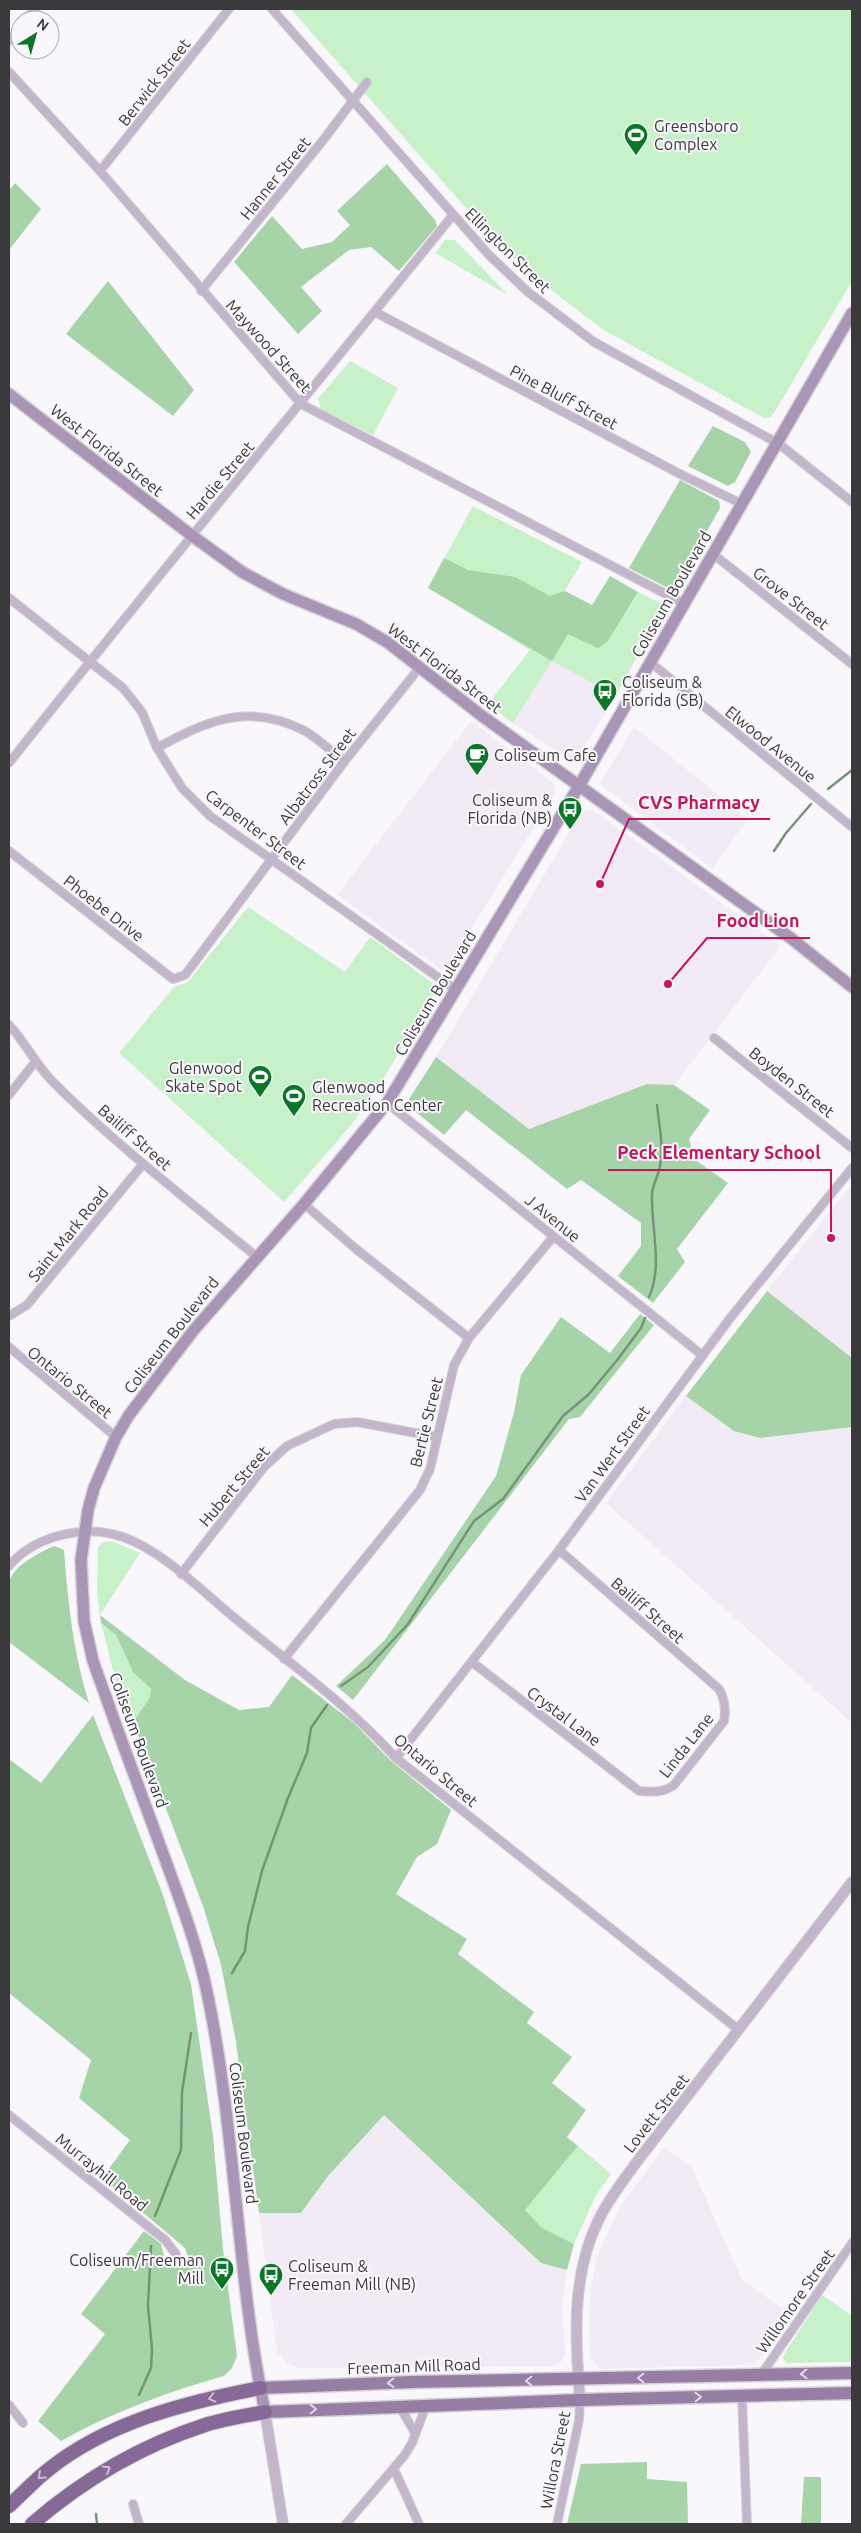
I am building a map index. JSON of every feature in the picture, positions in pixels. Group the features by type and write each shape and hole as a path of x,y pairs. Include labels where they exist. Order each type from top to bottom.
{"highway":[{"name":"Freeman Mill Road","path":"9,2506 49,2470 88,2444 162,2412 213,2397 260,2388"},
{"path":"32,2524 91,2480 148,2446 207,2424 265,2412"}],"main road":[{"name":"Coliseum Boulevard","path":"265,2412 260,2388 242,2253 228,2118 207,1992 181,1902 93,1661 84,1621 81,1585 84,1533 94,1488 116,1437 129,1415 193,1331 304,1204 387,1103 579,786 742,504 848,329 852,313"},
{"name":"West Florida Street","path":"9,394 191,535 257,580 283,594 356,624 387,642 482,716 792,939 852,987"},
{"name":"Freeman Mill Road","path":"260,2388 413,2382 852,2373"},
{"path":"265,2412 580,2400 852,2393"}],"street":[{"name":"Berwick Street","path":"100,171 229,9"},
{"name":"Ellington Street","path":"272,9 454,215 517,282 594,342 779,444 852,502"},
{"name":"Maywood Street","path":"9,72 100,171 301,404 685,604"},
{"name":"Hanner Street","path":"202,291 324,139 367,82"},
{"name":"Hardie Street","path":"9,764 191,535 301,404 454,215"},
{"name":"Pine Bluff Street","path":"375,312 678,473 742,504"},
{"name":"Grove Street","path":"713,554 852,664"},
{"name":"Carpenter Street","path":"9,598 123,688 142,712 157,748 182,788 210,816 456,990"},
{"name":"Elwood Avenue","path":"650,662 852,827"},
{"name":"Albatross Street","path":"184,975 344,762 420,667"},
{"path":"157,748 195,727 231,716 265,717 307,732 344,762"},
{"name":"Phoebe Drive","path":"9,851 173,979 184,975"},
{"name":"Bailiff Street","path":"9,1025 53,1082 143,1164 257,1257"},
{"name":"Boyden Street","path":"714,1038 852,1148"},
{"path":"9,1095 36,1062"},
{"name":"J Avenue","path":"387,1103 702,1355"},
{"name":"Saint Mark Road","path":"9,1316 27,1305 143,1164"},
{"name":"Van Wert Street","path":"396,1758 559,1550 702,1355 852,1168"},
{"path":"304,1204 356,1249 469,1338"},
{"name":"Bertie Street","path":"284,1659 420,1490 430,1469 454,1365 469,1338 553,1237"},
{"name":"Ontario Street","path":"9,1347 116,1437"},
{"name":"Hubert Street","path":"181,1574 264,1467 287,1446 334,1424 357,1422 437,1437"},
{"name":"Ontario Street","path":"9,1566 21,1554 46,1540 62,1534 105,1533 135,1542 181,1574 353,1715 396,1758 739,2030"},
{"name":"Bailiff Street","path":"559,1550 719,1689"},
{"name":"Crystal Lane","path":"472,1662 639,1791"},
{"name":"Linda Lane","path":"639,1791 654,1792 667,1790 674,1785 724,1721 725,1705 719,1689"},
{"name":"Lovett Street","path":"580,2400 576,2313 578,2288 585,2257 598,2221 618,2187 852,1882"},
{"name":"Murrayhill Road","path":"9,2114 165,2240 176,2254"},
{"name":"Willomore Street","path":"761,2375 852,2243"},
{"path":"742,2397 747,2524"},
{"name":"Willora Street","path":"557,2524 579,2420 580,2400"},
{"path":"9,2405 23,2423"},
{"path":"346,2524 394,2469 412,2443 426,2406"},
{"path":"400,2407 415,2433"},
{"name":"Coliseum Boulevard","path":"265,2412 283,2524"},
{"path":"394,2469 420,2524"},
{"path":"133,2504 139,2524"}],"shaded area":[{"path":"552,661 616,696 579,754 571,758 567,758 513,723"},
{"path":"471,721 555,784 555,792 447,969 443,971 337,895"},
{"path":"634,727 748,819 712,868 600,783"},
{"path":"593,810 781,946 674,1085 647,1084 529,1129 436,1057 577,820 585,811"},
{"path":"852,1184 852,1358 767,1291"},
{"path":"686,1396 734,1431 760,1438 852,1427 852,1723 606,1503"},
{"path":"384,2115 541,2263 567,2270 562,2305 565,2355 561,2362 554,2366 300,2368 287,2363 277,2352 259,2213 301,2213 328,2176"},
{"path":"664,2147 692,2168 742,2280 792,2315 758,2361 751,2365 603,2369 597,2367 590,2357 589,2317 591,2287 597,2257 619,2208"}],"green space":[{"name":"Greensboro Complex","path":"291,9 852,9 852,281 774,413 770,417 764,418 602,329 525,270 471,214"},
{"path":"387,164 435,220 437,226 399,271 371,247 349,250 301,287 322,311 298,334 234,262 272,216 302,249 332,242 350,225 337,211"},
{"path":"15,183 41,209 9,250 9,191"},
{"path":"445,240 455,240 508,295 435,253"},
{"path":"108,281 194,390 173,416 66,334"},
{"path":"350,361 398,388 373,435 321,409 318,399"},
{"path":"713,426 745,442 751,452 735,482 728,486 688,466"},
{"path":"680,480 719,501 720,508 676,586 670,589 629,568"},
{"path":"473,506 582,562 530,649 568,634 608,641 638,592 664,605 616,696 552,661 513,723 488,704 530,650 428,588"},
{"path":"444,558 468,570 515,577 550,596 565,591 592,605 610,576 638,592 608,641 598,648 568,634 552,661 428,588"},
{"path":"248,907 345,972 370,937 438,987 379,1086 352,1124 284,1202 119,1053 174,987 188,982"},
{"path":"436,1057 529,1129 647,1084 674,1085 710,1110 689,1139 694,1159 728,1183 677,1249 685,1262 653,1303 618,1276 641,1246 641,1223 581,1180 567,1189 466,1110 444,1135 411,1108 409,1099"},
{"path":"767,1291 852,1358 852,1427 760,1438 734,1431 686,1396"},
{"path":"640,1314 654,1325 580,1417 569,1419 353,1700 336,1686 385,1640 496,1476 514,1412 521,1375 561,1317 610,1353"},
{"path":"111,1541 140,1553 100,1615 97,1593 98,1547 104,1542"},
{"path":"54,1546 64,1550 72,1627 83,1684 89,1703 9,1642 7,1596 11,1577 27,1560"},
{"path":"100,1615 185,1680 239,1710 269,1707 292,1675 354,1723 390,1760 451,1810 437,1844 417,1857 396,1894 467,1939 458,1954 534,2012 527,2023 572,2057 552,2083 586,2110 567,2137 578,2146 525,2210 542,2228 574,2244 567,2270 541,2263 384,2115 328,2176 301,2213 259,2213 236,2042 221,1965 203,1906 133,1722 149,1699 151,1689 133,1672 116,1635 101,1623"},
{"path":"101,1623 116,1635 133,1672 151,1689 149,1699 133,1722 115,1678"},
{"path":"93,1715 163,1895 191,1984 213,2136 223,2249 237,2356 232,2368 224,2376 141,2404 100,2421 61,2441 38,2421 105,2334 81,2314 144,2231 161,2244 165,2261 174,2267 184,2266 189,2260 185,2248 102,2178 130,2140 79,2098 91,2060 9,1993 9,1759 41,1783"},
{"path":"578,2146 611,2174 596,2195 574,2244 542,2228 525,2210"},
{"path":"822,2295 852,2316 852,2362 786,2363 783,2358 785,2353"},
{"path":"647,2462 647,2479 687,2482 688,2524 567,2524 581,2464"},
{"path":"804,2477 821,2477 821,2524 801,2524"}],"waterway":[{"path":"828,789 852,770"},
{"path":"774,851 786,833 811,804"},
{"path":"649,1297 653,1285 656,1260 652,1191 662,1151 657,1105"},
{"path":"341,1686 368,1667 408,1624 474,1521 503,1499 563,1416 589,1394 618,1359 641,1328 645,1318"},
{"path":"232,1973 245,1951 248,1927 262,1871 288,1798 307,1753 311,1728 327,1705"},
{"path":"155,2216 181,2150 182,2092 191,2033"},
{"path":"139,2395 151,2368 152,2349 148,2306 151,2246"},
{"path":"96,2514 97,2524"}],"place":[{"name":"Greensboro Complex","path":"636,156"},
{"name":"Coliseum & Florida (SB)","path":"605,712"},
{"name":"Coliseum Cafe","path":"477,776"},
{"name":"Coliseum & Florida (NB)","path":"570,830"},
{"name":"CVS Pharmacy","path":"600,884"},
{"name":"Food Lion","path":"668,984"},
{"name":"Glenwood Skate Spot","path":"260,1098"},
{"name":"Glenwood Recreation Center","path":"294,1117"},
{"name":"Peck Elementary School","path":"831,1238"},
{"name":"Coliseum/Freeman Mill","path":"222,2290"},
{"name":"Coliseum & Freeman Mill (NB)","path":"271,2296"}]}
